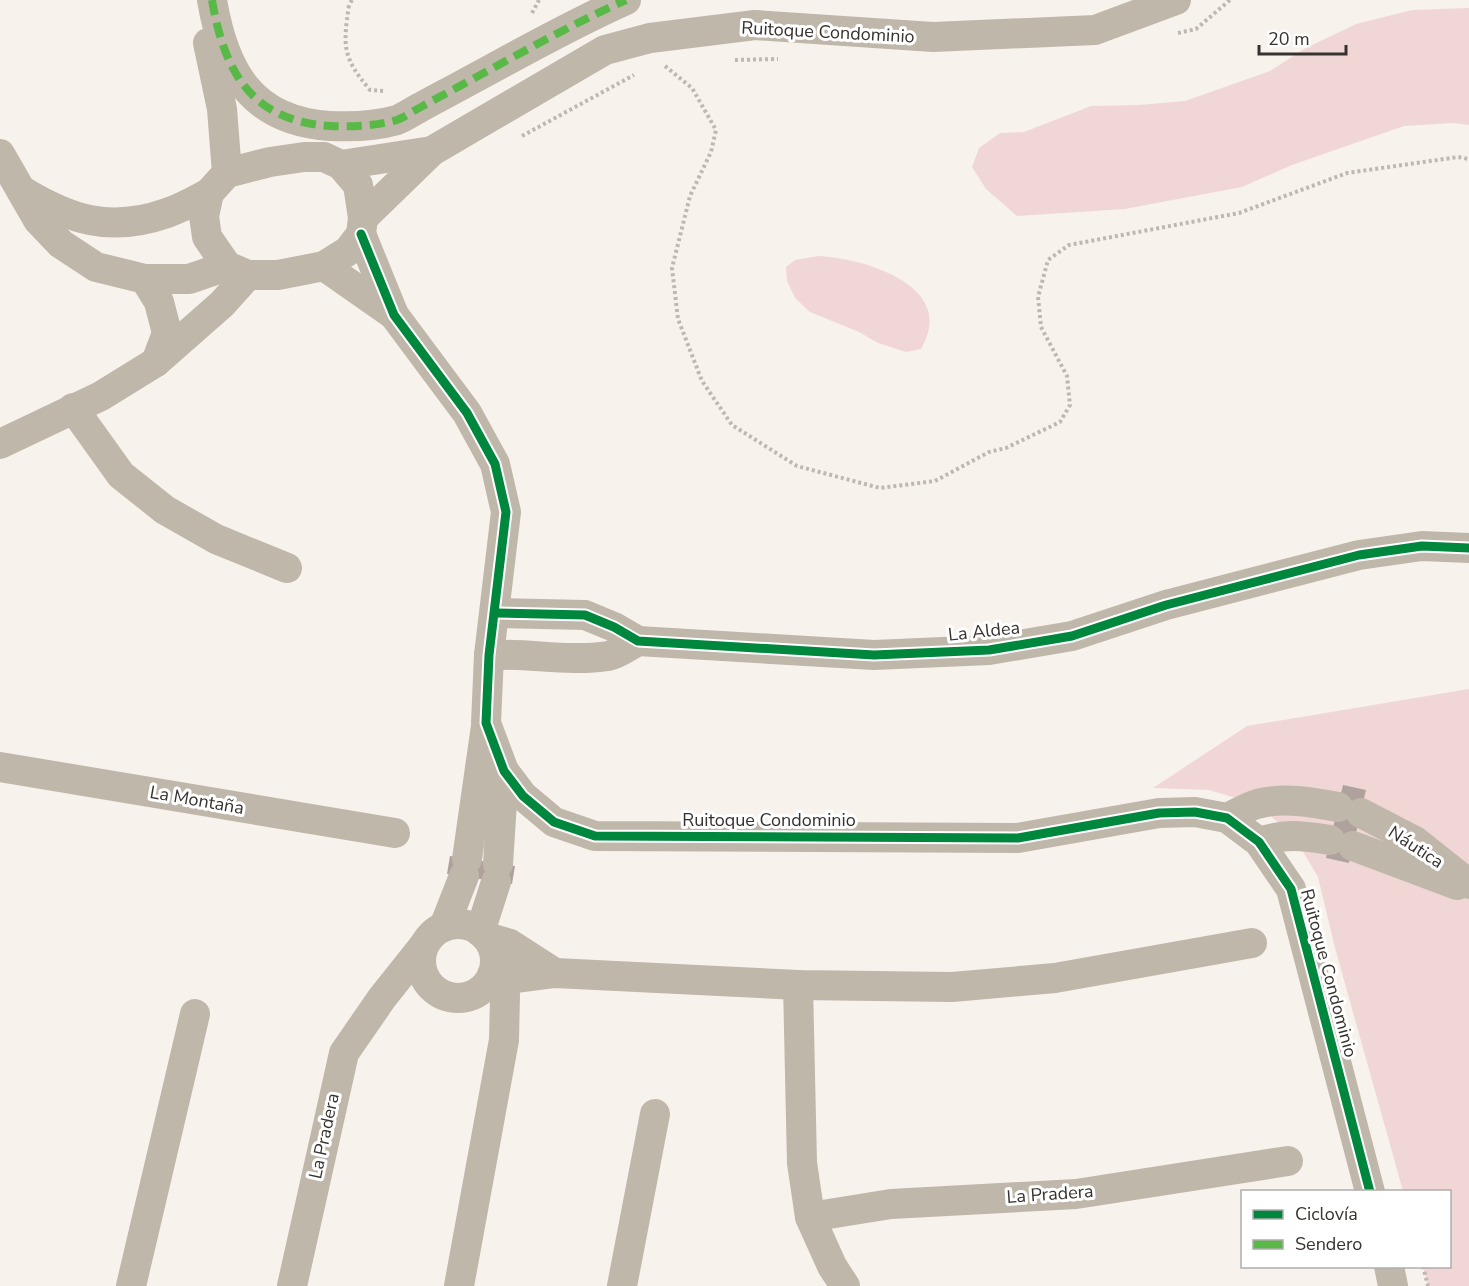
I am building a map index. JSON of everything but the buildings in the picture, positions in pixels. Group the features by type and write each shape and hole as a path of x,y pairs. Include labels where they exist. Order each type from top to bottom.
{"street":[{"path":"0,444 101,396 156,362 222,304 237,270 207,237 204,216 218,183 222,109 214,65 196,0"},
{"path":"212,0 215,20 227,59 244,87 276,113 308,124 349,127 398,120 574,24 626,0"},
{"name":"Ruitoque Condominio","path":"0,154 38,220 61,244 96,267 145,279 189,279 237,270 278,275 324,266 348,251 362,226 432,151 605,50 650,38 755,25 933,37 1095,30 1176,0"},
{"path":"214,65 242,107 304,157"},
{"name":"Ruitoque Condominio","path":"341,165 432,151"},
{"name":"Ruitoque Condominio","path":"21,190 50,208 82,220 117,222 153,218 170,212 218,183 270,162 324,156 341,165 358,186 362,226 394,315 467,413 495,464 506,512 489,655 486,723 465,867"},
{"name":"Ruitoque Condominio","path":"324,266 394,315"},
{"path":"145,279 159,302 167,333 156,362"},
{"path":"73,408 121,475 165,510 216,539 287,568"},
{"name":"La Aldea","path":"495,613 585,615 614,627 638,641 874,655 989,650 1072,636 1166,605 1359,555 1422,546 1469,548"},
{"path":"489,655 610,656 638,641"},
{"name":"Ruitoque Condominio","path":"486,723 504,771 523,796 554,822 595,836 1018,838 1159,813 1195,812 1227,818 1259,842 1291,888 1370,1190"},
{"name":"La Montaña","path":"0,767 395,833"},
{"name":"Ruitoque Condominio","path":"483,934 497,873 504,771"},
{"name":"Náutica","path":"1227,818 1256,804 1287,801 1312,802 1349,810 1415,841 1469,884"},
{"name":"Náutica","path":"1259,842 1274,837 1293,835 1342,843 1469,890"},
{"name":"La Pradera","path":"431,986 422,966 422,955 434,936 465,867"},
{"path":"434,936 456,924 469,926 510,944 555,973"},
{"path":"483,934 494,956 485,983"},
{"name":"La Pradera","path":"292,1286 344,1053 382,998 434,936"},
{"path":"382,998 431,986 450,997 462,998 485,983 555,973 798,985 952,987 1055,978 1252,943"},
{"path":"459,1286 504,1040 505,994 485,983"},
{"path":"798,985 802,1163 810,1217 832,1266 845,1286"},
{"path":"131,1286 195,1014"},
{"path":"622,1286 655,1114"},
{"name":"La Pradera","path":"810,1217 891,1204 1076,1194 1288,1161"},
{"path":"1389,1268 1393,1286"}],"path":[{"path":"352,0 349,5 344,40 352,70 370,90 388,92"},
{"path":"530,16 539,0"},
{"path":"1174,34 1196,29 1230,0"},
{"path":"729,60 788,58"},
{"path":"672,62 660,62 692,88 716,130 711,152 690,196 672,268 678,319 702,381 732,425 797,466 880,488 935,481 989,452 1006,448 1060,422 1070,405 1067,376 1041,327 1038,297 1048,260 1069,245 1239,213 1347,173 1458,157 1469,159"},
{"path":"515,138 640,72"},
{"path":"1423,1268 1428,1286"}],"shaded area":[{"path":"1469,8 1469,125 1453,123 1404,126 1292,165 1242,187 1125,209 1017,216 986,189 972,167 979,148 1000,133 1024,132 1091,106 1185,101 1270,71 1304,49 1356,24 1412,10"},
{"path":"818,256 837,258 881,270 901,280 917,292 927,308 929,327 921,349 906,352 878,343 859,332 810,312 795,298 787,281 786,267 795,260"},
{"path":"1469,689 1469,1286 1428,1286 1423,1268 1451,1268 1451,1190 1403,1190 1335,948 1318,877 1293,835 1256,804 1209,790 1153,788 1247,726"}],"marked path":[{"path":"212,0 224,49 246,88 261,103 280,114 303,122 330,126 364,126 400,119 547,39 626,0"}],"cycle path":[{"path":"361,234 394,315 467,413 495,464 506,512 489,655 486,723 504,771 523,796 554,822 595,836 1018,838 1159,813 1195,812 1227,818 1259,842 1291,889 1369,1190"},
{"path":"495,613 585,615 614,627 638,641 874,655 989,650 1072,636 1166,605 1359,555 1422,546 1469,548"}]}
